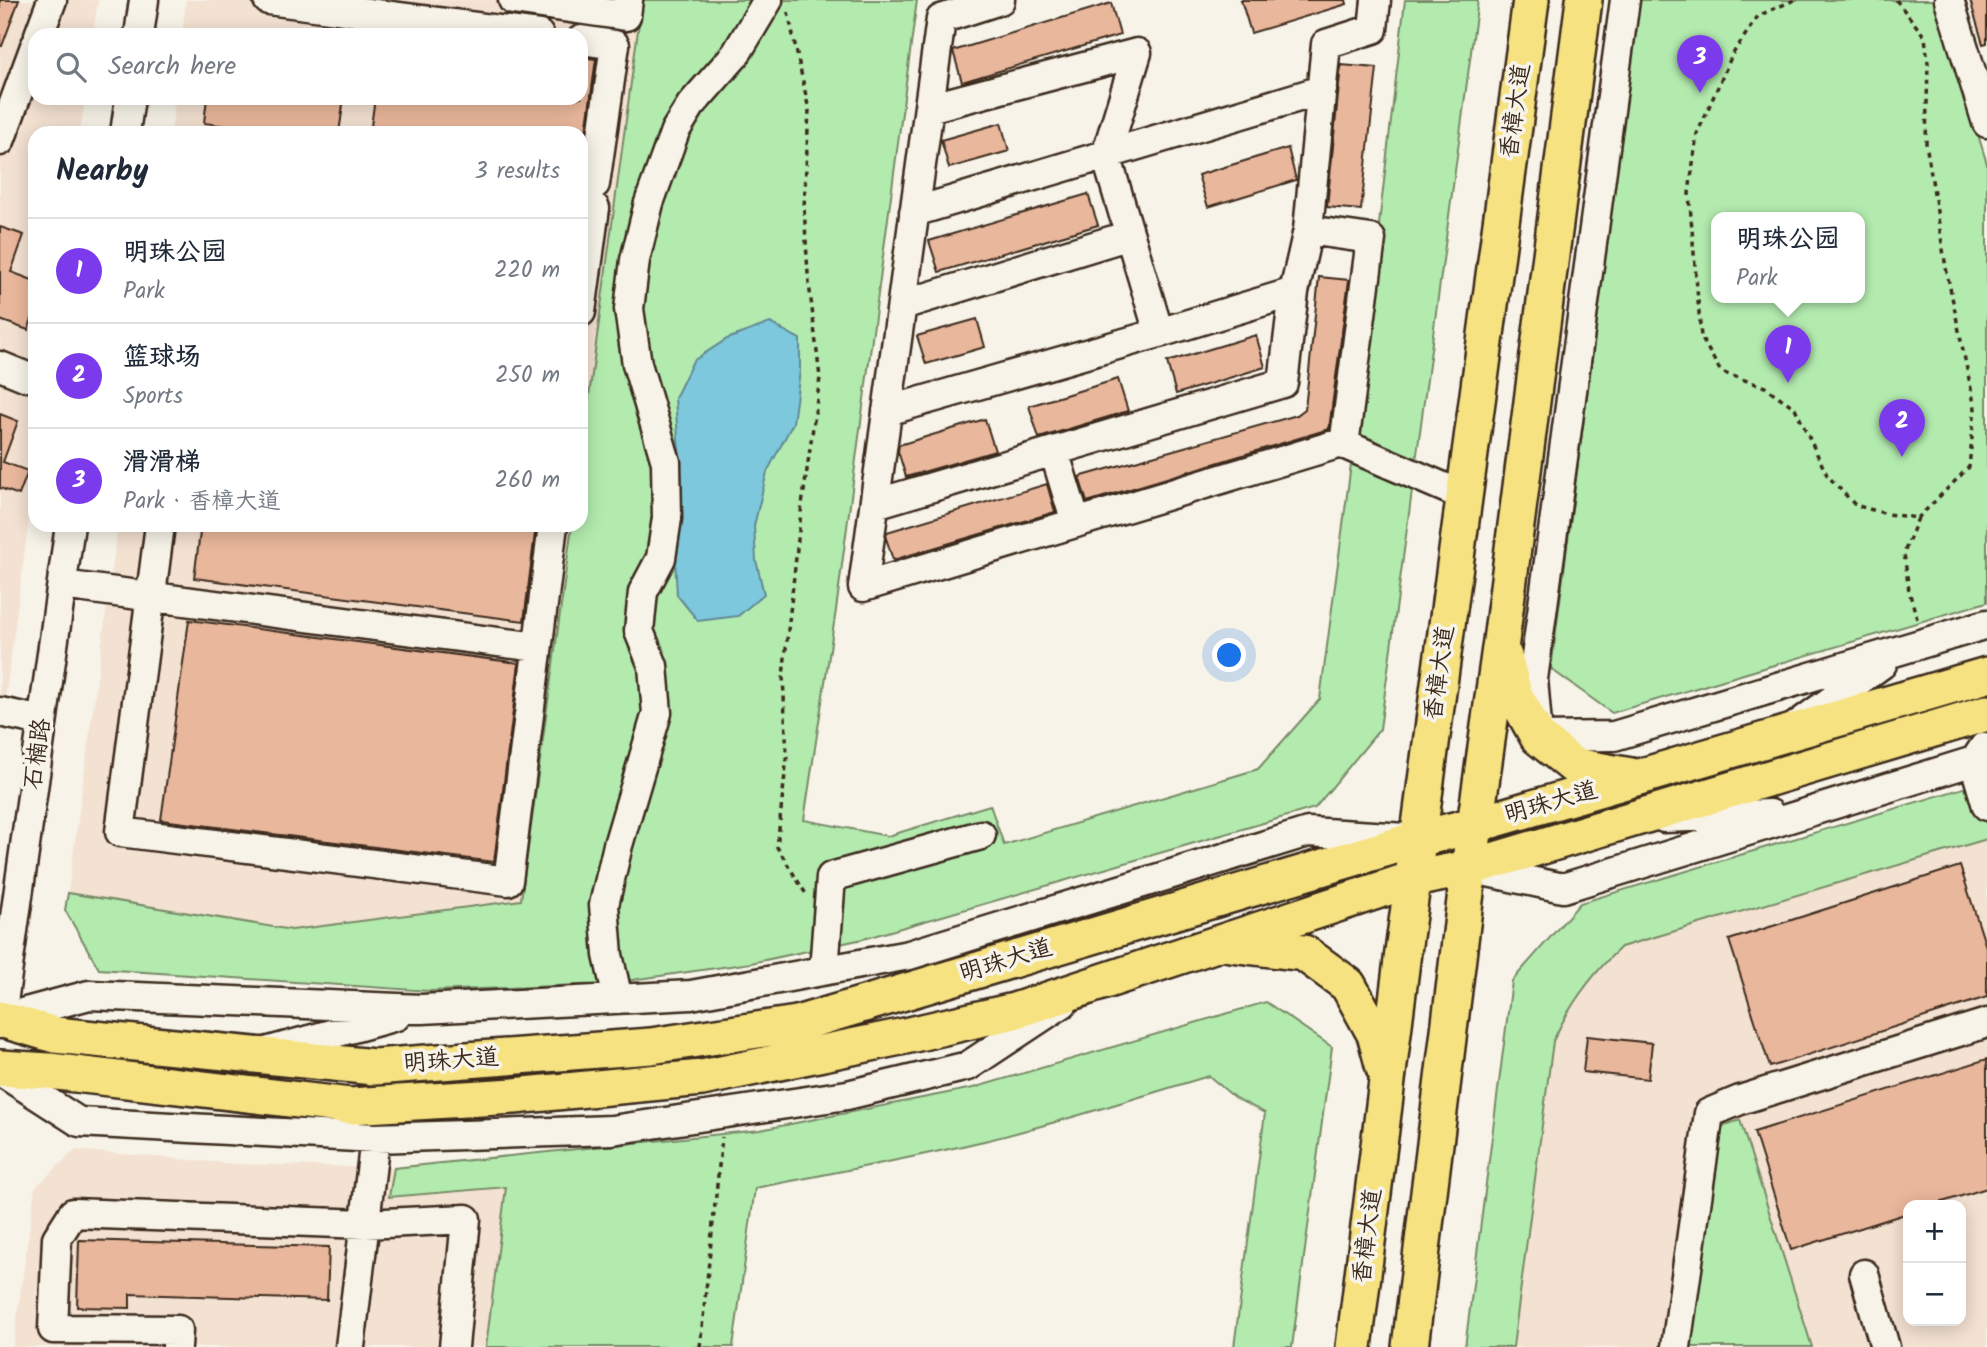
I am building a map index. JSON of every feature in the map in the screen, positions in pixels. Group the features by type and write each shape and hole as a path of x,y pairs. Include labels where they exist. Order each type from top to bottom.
{"main road":[{"name":"香樟大道","path":"1354,1347 1418,839 1531,0"},
{"path":"1410,1347 1469,868 1584,0"},
{"path":"1501,640 1514,694 1538,737 1573,765 1637,777"},
{"name":"明珠大道","path":"0,1020 55,1035 374,1067 651,1046 797,1024 1418,839 1475,825 1987,675"},
{"name":"明珠大道","path":"0,1070 49,1071 350,1106 514,1096 702,1078 1014,1011 1413,879 1469,868 1987,713"},
{"path":"1220,943 1304,953 1348,985 1375,1034 1387,1080"}],"street":[{"path":"42,28 52,0"},
{"path":"140,28 144,0"},
{"path":"268,0 485,28"},
{"path":"513,0 626,16 628,0"},
{"path":"618,999 608,955 604,905 618,845 657,713 653,666 639,631 643,592 661,558 667,518 666,462 637,364 629,309 635,260 649,203 675,131 691,105 736,54 768,0"},
{"path":"1000,0 940,19 863,587 1341,443 1464,496"},
{"path":"875,504 1283,383 1294,292 1308,230 1326,44 1373,29 1376,0"},
{"path":"1625,0 1533,679 1538,737 1614,736 1987,624"},
{"path":"1949,0 1981,84 1987,123"},
{"path":"588,41 615,45 588,195 595,208 588,260"},
{"path":"929,108 1137,53 1106,155 1158,332"},
{"path":"0,141 28,65"},
{"path":"914,212 1322,90"},
{"path":"126,126 129,105"},
{"path":"1308,230 1371,239 1344,445"},
{"path":"902,305 1130,235"},
{"path":"887,411 1294,292"},
{"path":"0,366 27,377"},
{"path":"1054,451 1076,523"},
{"name":"石楠路","path":"0,1020 69,532"},
{"path":"159,532 120,832 508,880 552,532"},
{"path":"62,586 537,647"},
{"path":"1784,734 1913,646"},
{"path":"0,712 43,721"},
{"path":"1469,868 1563,888 1806,813 1983,753 1987,806"},
{"path":"1633,819 1806,813"},
{"path":"0,1020 89,995 422,1009 691,995 909,955 1308,832 1418,839"},
{"path":"824,970 831,877 981,835"},
{"path":"0,1070 79,1122 362,1137 612,1130 846,1095 968,1066 1088,986"},
{"path":"255,1055 422,1009"},
{"path":"1675,1347 1709,1113 1740,1100 1987,1023"},
{"path":"198,1088 362,1137"},
{"path":"350,1347 365,1224 362,1137"},
{"path":"177,1347 178,1330 53,1329 57,1238 73,1213 365,1224 466,1219 454,1347"},
{"path":"1864,1274 1885,1347"}],"path":[{"path":"786,0 809,110 804,207 808,274 820,378 801,512 783,676 787,755 777,847 806,894"},
{"path":"1795,0 1758,16 1732,55 1697,134 1689,193 1702,337 1721,372 1765,387 1795,408 1827,475 1855,505 1887,514 1919,518"},
{"path":"1896,0 1925,37 1928,63 1926,143 1946,268 1975,408 1969,467 1919,518 1904,554 1913,646"},
{"path":"700,1347 724,1114"}],"shaded area":[{"path":"0,0 98,0 94,28 28,28 28,105 84,105 81,126 28,126 28,527 0,738"},
{"path":"186,0 642,0 588,404 588,126 172,126 174,105 588,105 588,28 183,28"},
{"path":"117,532 571,532 521,900 292,930 68,893"},
{"path":"1987,839 1987,1347 1513,1347 1553,1041 1565,1015 1600,967 1621,947"},
{"path":"75,1150 236,1164 394,1168 389,1197 506,1187 486,1347 13,1347 35,1188"}],"green space":[{"path":"642,0 917,0 836,610 804,820 888,836 990,805 1004,845 1258,769 1320,699 1352,457 1405,0 1478,0 1380,729 1315,808 863,939 751,963 604,984 430,991 99,969 65,910 68,893 292,930 521,900 571,532 588,532 588,404"},
{"path":"1639,0 1937,0 1987,164 1987,602 1612,713 1551,669"},
{"path":"1987,781 1987,839 1621,947 1600,968 1574,1002 1553,1041 1513,1347 1465,1347 1512,981 1580,903"},
{"path":"1266,1002 1332,1047 1292,1347 1234,1347 1265,1113 1235,1098 1209,1076 984,1141 755,1188 733,1347 486,1347 506,1187 389,1197 394,1168 760,1130 973,1088"},
{"path":"1740,1120 1812,1347 1686,1347 1716,1128"}],"water":[{"path":"770,323 800,339 800,371 793,423 767,472 754,526 756,560 764,594 738,616 698,621 677,595 674,542 682,494 675,398 693,361 727,339"}],"building":[{"path":"0,0 19,0 2,46 0,46"},
{"path":"1241,0 1346,0 1347,4 1251,33"},
{"path":"1970,0 1987,0 1987,43 1983,44"},
{"path":"1111,3 1120,35 962,82 953,51"},
{"path":"588,58 596,59 587,126 371,126 374,105 588,105"},
{"path":"1341,65 1377,68 1361,210 1327,207"},
{"path":"206,105 343,105 340,126 226,126 204,123"},
{"path":"1001,123 1009,151 949,168 941,140"},
{"path":"1288,148 1296,180 1208,207 1198,175"},
{"path":"1088,194 1098,225 939,272 929,241"},
{"path":"0,227 24,235 11,272 28,278 28,330 0,320"},
{"path":"1319,277 1349,280 1329,429 1087,502 1079,477 1297,415 1305,409"},
{"path":"977,319 985,347 926,364 917,336"},
{"path":"1256,335 1265,367 1176,394 1167,362"},
{"path":"1118,379 1128,411 1039,438 1029,406"},
{"path":"0,414 18,421 3,462 28,471 19,495 0,488"},
{"path":"985,419 995,451 906,477 898,451 899,445"},
{"path":"1047,484 1055,512 893,560 886,538 887,532"},
{"path":"200,532 535,532 524,621 194,578"},
{"path":"189,620 519,663 494,862 161,820"},
{"path":"1960,866 1987,950 1987,997 1770,1067 1729,940"},
{"path":"1587,1036 1652,1043 1648,1079 1583,1072"},
{"path":"1987,1059 1987,1188 1949,1200 1903,1200 1903,1215 1791,1250 1754,1132"},
{"path":"79,1240 329,1247 327,1300 130,1294 130,1308 77,1307"}],"place":[{"name":"滑滑梯","path":"1700,93"},
{"name":"明珠公园","path":"1788,383"},
{"name":"篮球场","path":"1902,457"}]}
